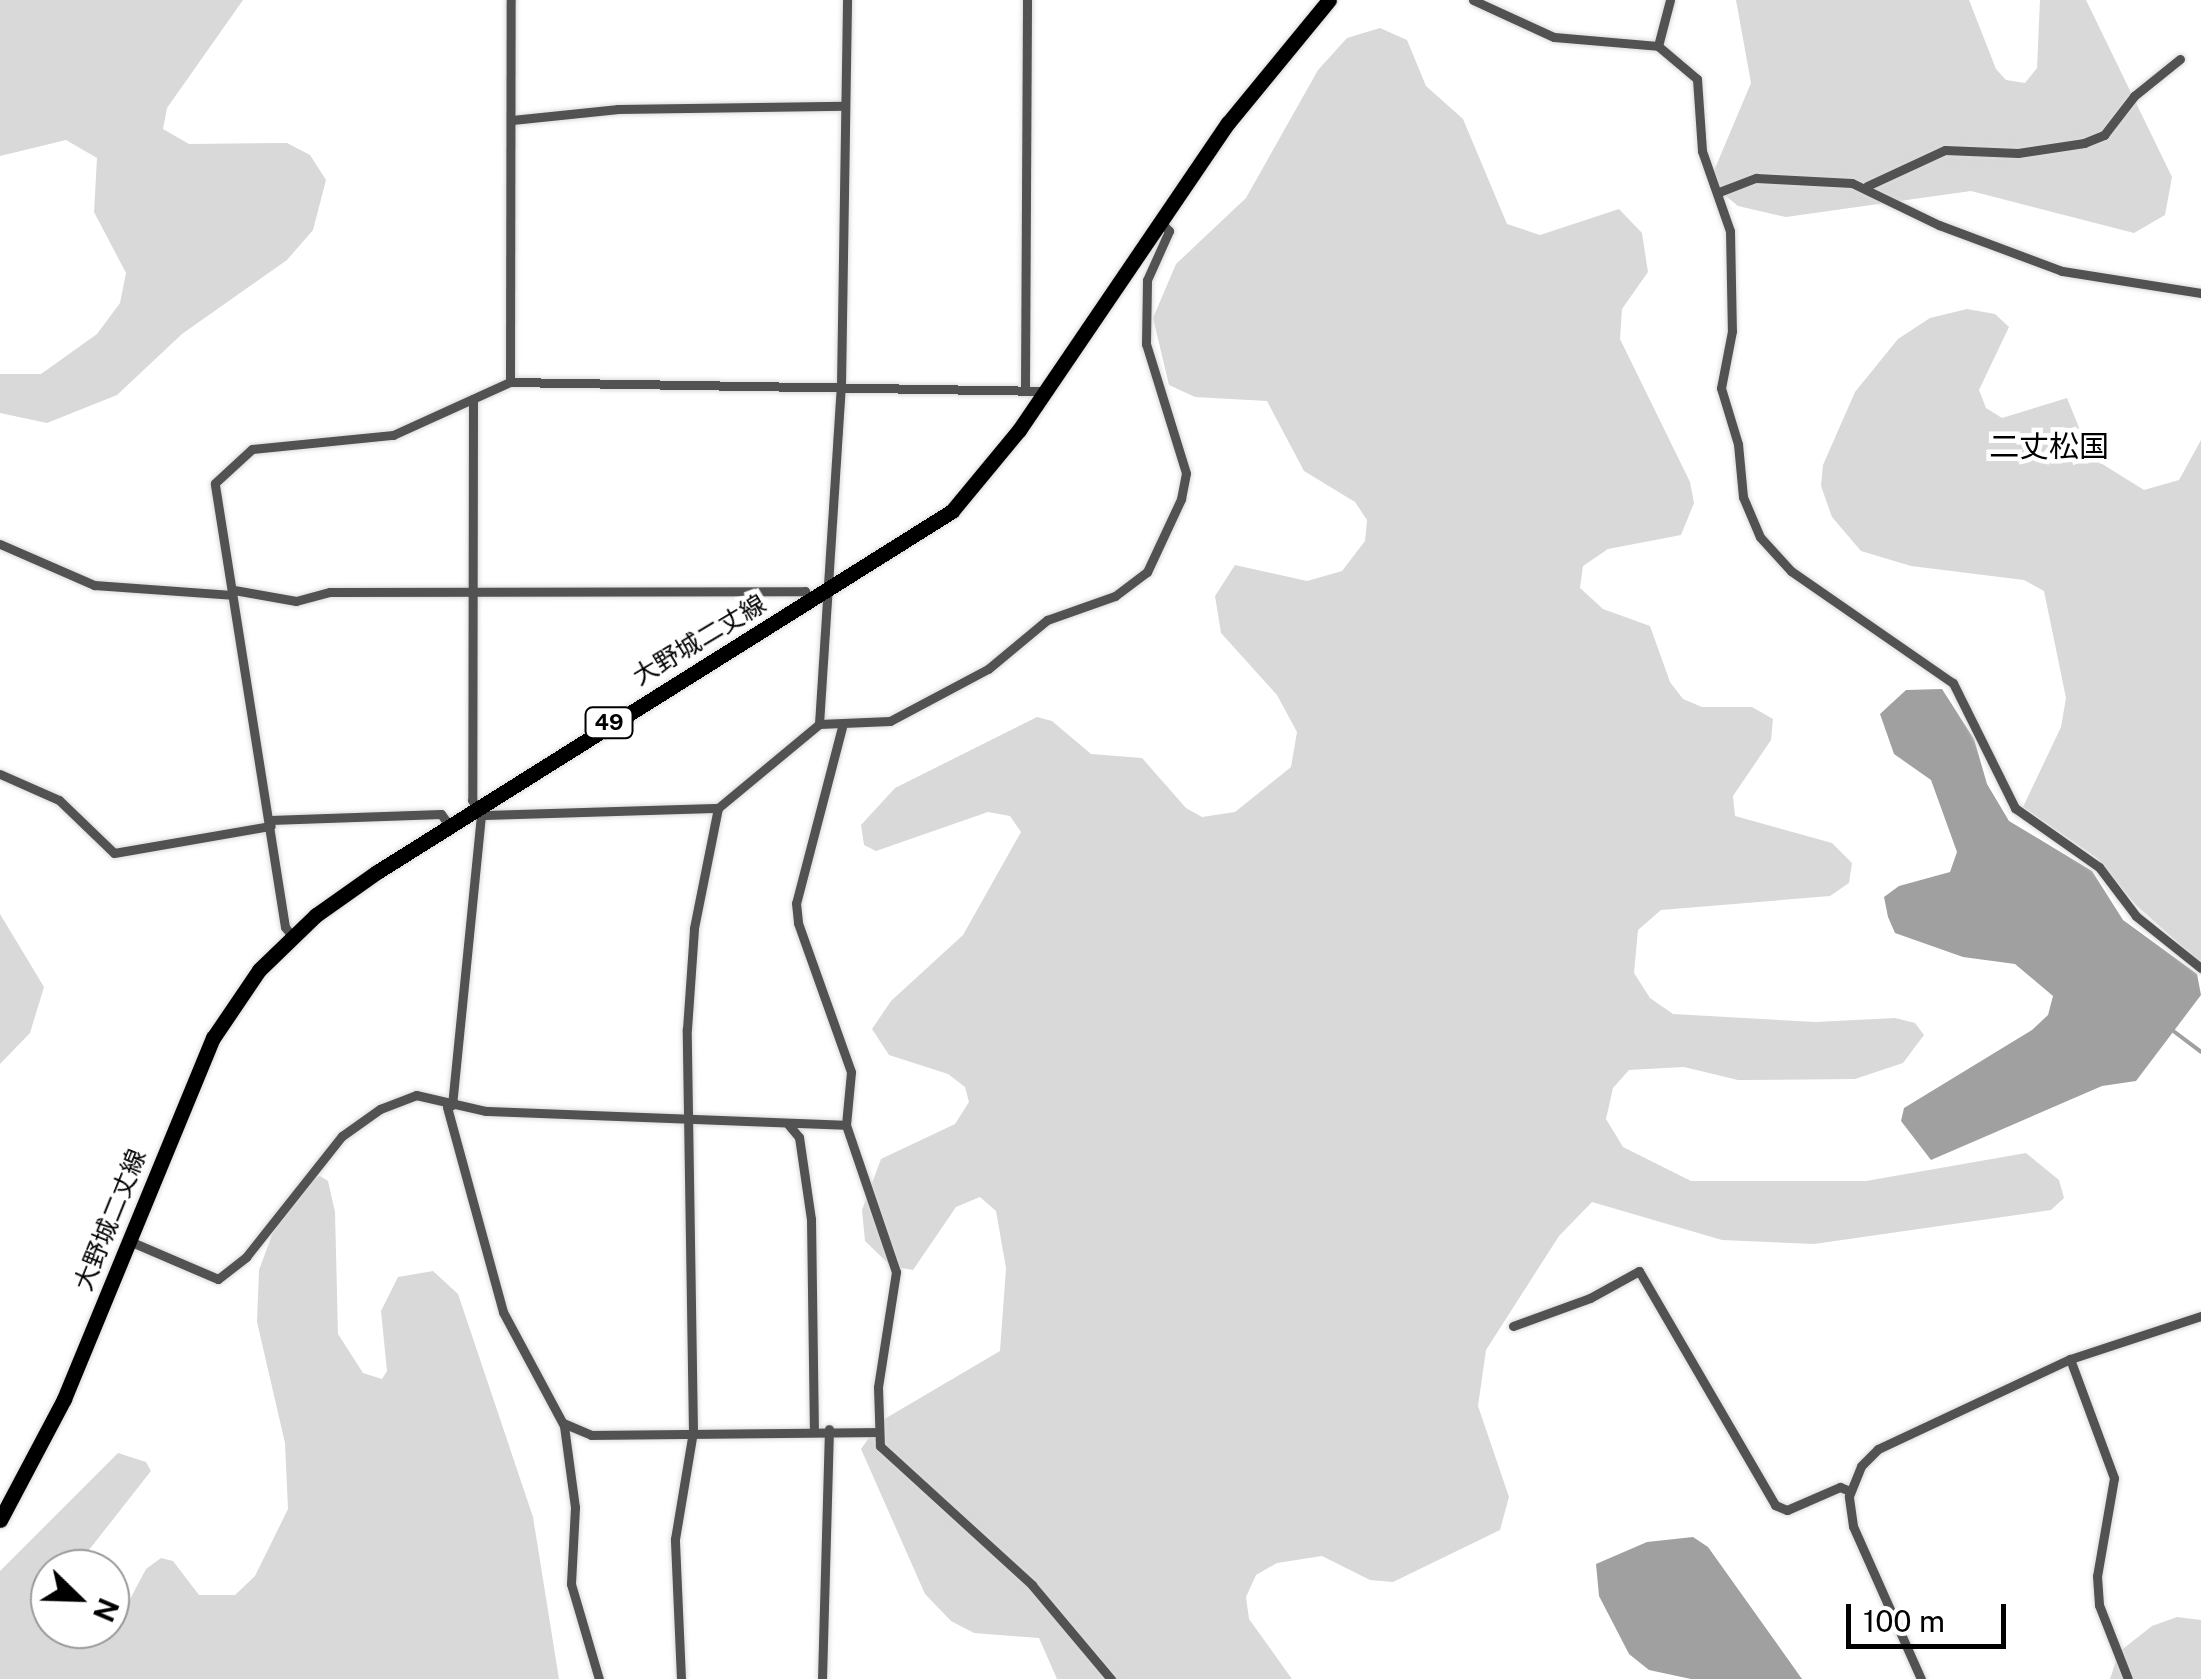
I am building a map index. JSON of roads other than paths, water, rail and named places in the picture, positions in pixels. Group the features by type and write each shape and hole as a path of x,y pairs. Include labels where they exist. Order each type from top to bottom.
{"main road":[{"name":"大野城二丈線","path":"0,1520 64,1399 213,1038 259,970 292,936 449,825 479,811 952,511 1045,390 1157,218 1328,0"}],"street":[{"path":"510,382 511,0"},
{"path":"681,1679 675,1539 693,1432 687,1116 694,928 718,808 819,724 841,385 848,0"},
{"path":"1025,387 1027,0"},
{"path":"1473,0 1554,37 1658,46 1676,56 1701,87 1702,151 1730,231 1732,319 1721,388 1738,444 1744,497 1760,538 1791,571 1953,682 2015,808 2099,867 2136,916 2201,968"},
{"path":"1658,46 1670,0"},
{"path":"1867,186 1945,150 2018,152 2084,144 2104,135 2134,96 2180,59"},
{"path":"512,120 618,109 845,106"},
{"path":"1718,192 1756,178 1867,186 1939,225 2062,271 2201,293"},
{"path":"819,724 842,727 890,721 988,669 1046,620 1115,596 1147,572 1176,512 1186,473 1146,344 1147,280 1169,231 1157,218"},
{"path":"292,936 285,927 215,484 252,449 393,435 510,382 1045,390"},
{"path":"452,1105 479,811 470,594 472,399"},
{"path":"0,544 94,586 233,592 296,602 330,592 805,591 810,602"},
{"path":"842,727 796,904 798,924 852,1072 846,1125 896,1272 878,1387 878,1432 894,1464 1032,1586 1111,1679"},
{"path":"0,774 59,800 114,853 271,823 441,814 449,825"},
{"path":"479,811 718,808"},
{"path":"127,1240 218,1280 246,1257 322,1158 359,1121 416,1096 452,1105 846,1125"},
{"path":"452,1105 447,1108 451,1138 485,1236 496,1292 563,1423 574,1491 571,1584 598,1679"},
{"path":"788,1124 799,1138 810,1220 814,1429"},
{"path":"1514,1326 1590,1298 1639,1271 1776,1506 1787,1510 1840,1487 1850,1491"},
{"path":"1922,1679 1853,1526 1850,1491 1878,1449 2070,1359 2201,1316"},
{"path":"2070,1359 2114,1478 2096,1576 2099,1604 2128,1679"},
{"path":"563,1423 590,1435 814,1429 878,1432"},
{"path":"822,1679 830,1429"}],"waterway":[{"path":"2172,1030 2201,1052"}],"district":[{"name":"二丈松国","path":"2049,446"}]}
